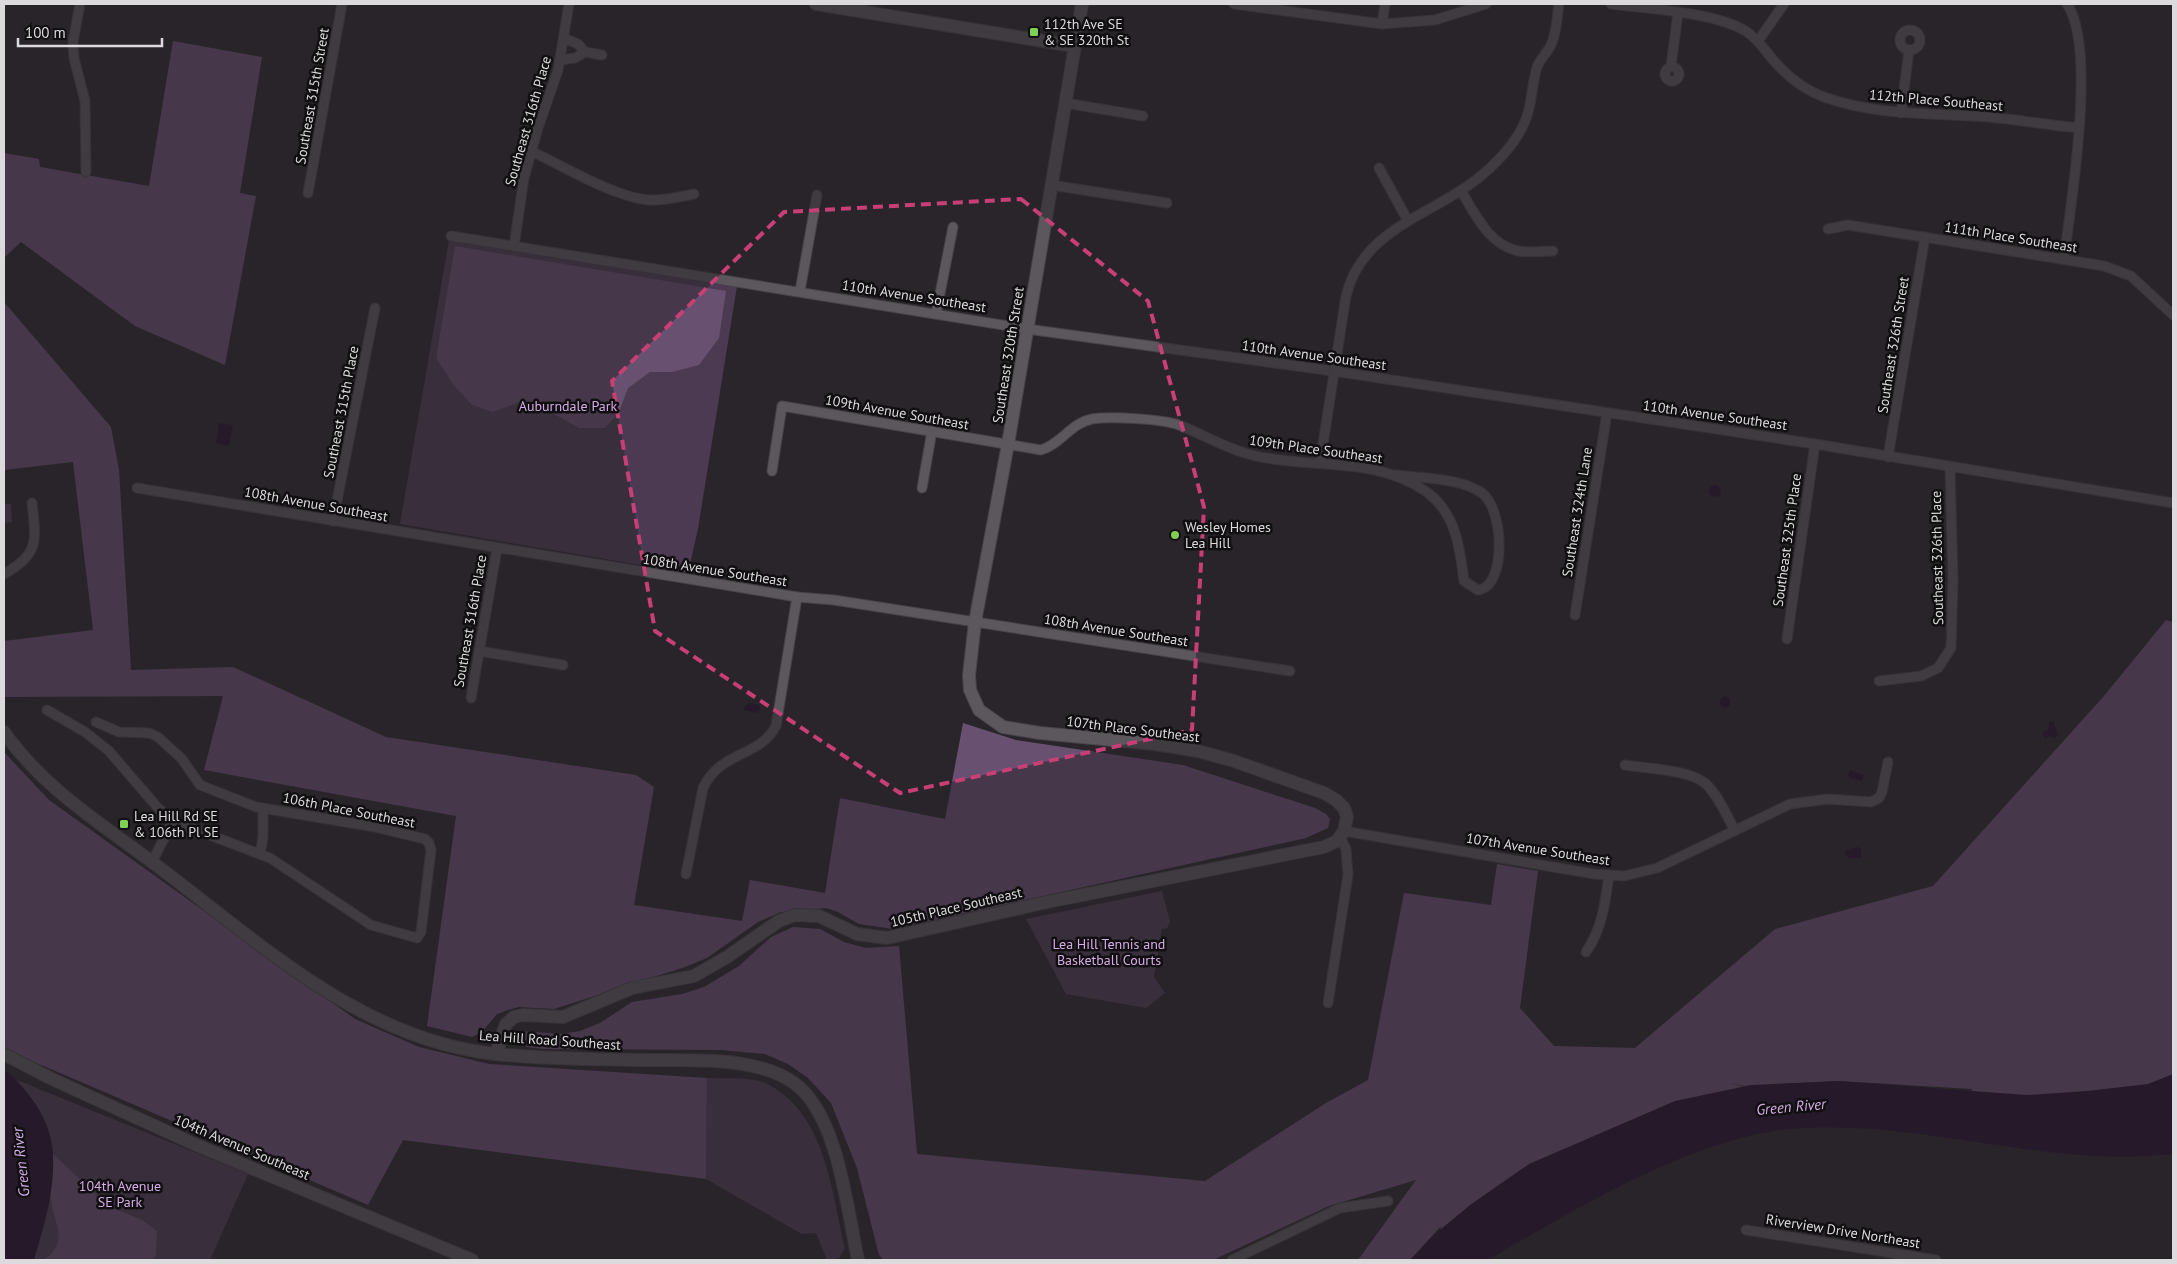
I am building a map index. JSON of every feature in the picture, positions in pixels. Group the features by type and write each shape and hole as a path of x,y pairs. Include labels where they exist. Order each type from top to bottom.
{"street":[{"path":"80,4 72,42 85,100 86,172"},
{"name":"Southeast 315th Street","path":"308,193 342,4"},
{"name":"Southeast 316th Place","path":"514,246 524,178 560,60 569,4"},
{"path":"816,4 1074,46"},
{"name":"Southeast 320th Street","path":"979,710 969,683 975,622 1008,444 1082,4"},
{"path":"1234,4 1273,6 1382,24 1435,20 1486,4"},
{"path":"1382,24 1385,4"},
{"path":"1320,464 1346,296 1353,274 1367,253 1408,221 1461,191 1499,159 1522,128 1538,66 1555,35 1559,4"},
{"name":"112th Place Southeast","path":"1611,4 1674,10 1728,23 1748,32 1786,74 1809,90 1854,105 1901,113 1989,117 2079,128"},
{"path":"1758,41 1784,4"},
{"path":"2064,258 2079,128 2080,61 2077,33 2066,4"},
{"path":"1672,66 1674,10"},
{"path":"564,38 578,44 585,52 602,55"},
{"path":"1901,113 1909,50"},
{"path":"560,60 575,58 585,52"},
{"path":"1065,103 1143,116"},
{"path":"531,150 610,188 637,198 659,200 694,194"},
{"path":"1379,168 1408,221"},
{"path":"1051,184 1168,203"},
{"path":"1461,191 1487,233 1500,243 1520,251 1553,251"},
{"path":"800,292 817,195"},
{"name":"111th Place Southeast","path":"1828,228 1848,225 2064,258 2104,266 2127,274 2173,316"},
{"path":"936,314 953,227"},
{"name":"110th Avenue Southeast","path":"451,236 1027,329 1333,371 1815,444 1950,468 2173,503"},
{"name":"Southeast 326th Street","path":"1888,457 1925,237"},
{"name":"Southeast 315th Place","path":"333,521 376,308"},
{"name":"109th Avenue Southeast","path":"772,471 782,406 1008,444"},
{"name":"Southeast 324th Lane","path":"1575,615 1607,414"},
{"name":"109th Place Southeast","path":"1008,444 1040,450 1056,443 1073,428 1091,419 1165,421 1188,429 1234,451 1281,460 1450,481 1481,492 1489,500 1496,514 1499,542 1491,584 1485,590 1478,590 1464,581 1461,550 1456,533 1448,515 1439,502 1429,493 1396,475"},
{"path":"922,488 932,431"},
{"name":"Southeast 325th Place","path":"1787,639 1815,444"},
{"name":"Southeast 326th Place","path":"1879,681 1922,676 1938,668 1951,648 1953,581 1950,468"},
{"name":"108th Avenue Southeast","path":"137,488 497,549 797,597 834,600 1290,671"},
{"path":"4,574 25,560 36,539 32,503"},
{"name":"Southeast 316th Place","path":"471,698 497,549"},
{"path":"686,874 703,788 708,778 714,770 729,760 756,747 771,735 776,726 797,597"},
{"path":"479,651 563,665"},
{"path":"47,710 85,732 109,751 158,808 173,821 260,854"},
{"name":"107th Place Southeast","path":"979,710 997,724 1020,731 1177,747 1234,761 1318,791 1336,800 1344,808 1347,817 1342,834"},
{"name":"106th Place Southeast","path":"96,722 118,732 150,732 182,759 200,784 256,808 264,808 375,827 424,839 429,843 431,850 421,932 417,938 371,925 270,858 260,854 263,837 264,808"},
{"name":"Lea Hill Road Southeast","path":"4,732 24,758 48,783 88,816 304,977 360,1012 416,1037 496,1054 563,1059 731,1064 769,1070 784,1077 810,1098 821,1113 833,1148 858,1260"},
{"name":"107th Avenue Southeast","path":"1342,834 1609,876 1634,875 1657,868 1775,810 1799,802 1828,799 1872,802 1879,798 1884,786 1888,762"},
{"path":"1625,765 1680,774 1703,782 1714,794 1735,831"},
{"path":"152,862 173,821"},
{"path":"1328,1003 1348,874 1346,849 1342,834"},
{"name":"105th Place Southeast","path":"496,1054 506,1024 514,1017 523,1015 563,1016 632,988 694,976 728,957 779,921 795,915 819,916 857,934 887,938 1047,902 1307,851 1331,844 1342,834"},
{"path":"1586,952 1596,937 1602,919 1609,876"},
{"name":"104th Avenue Southeast","path":"4,1054 52,1079 194,1144 472,1260"},
{"path":"1232,1260 1340,1208 1388,1201"},
{"name":"Riverview Drive Northeast","path":"1746,1230 1936,1260"}],"highlighted area":[{"path":"1021,199 1148,301 1204,507 1192,730 900,793 655,631 612,381 784,212"}],"green space":[{"path":"173,41 262,57 240,193 256,196 225,365 135,326 21,242 4,258 4,153 39,159 40,167 149,186"},
{"name":"Auburndale Park","path":"449,240 737,286 698,529 688,573 400,524"},
{"path":"455,246 726,291 719,338 699,365 672,372 650,372 628,388 618,414 605,428 579,428 536,404 520,402 493,412 472,405 453,384 436,358"},
{"path":"4,302 111,427 119,470 131,670 233,667 386,737 636,775 654,787 634,905 742,921 750,880 825,893 840,798 945,819 963,723 1016,740 1183,765 1315,808 1326,814 1330,819 1328,828 1306,838 893,929 859,924 838,912 826,908 781,912 758,922 707,958 685,967 554,1009 519,1007 508,1010 497,1014 482,1032 472,1037 427,1026 456,816 204,770 223,696 4,697 4,641 93,630 73,462 4,470"},
{"path":"4,504 11,504 12,522 4,523"},
{"path":"2166,620 2173,622 2173,1112 1968,1111 1972,1089 1839,1081 1745,1086 1728,1083 1798,1099 1438,1249 1441,1226 1410,1260 1358,1260 1416,1180 1329,1206 1213,1260 884,1260 879,1255 857,1168 831,1103 808,1078 788,1064 765,1054 721,1050 543,1049 527,1047 515,1035 519,1031 562,1034 580,1031 600,1023 632,1002 682,994 704,987 739,966 771,937 793,927 820,929 844,942 866,948 899,946 917,1154 1205,1181 1326,1103 1368,1080 1404,893 1491,905 1497,864 1538,871 1520,1008 1554,1046 1635,1048 1775,929 1933,886 2104,696"},
{"path":"4,752 49,800 355,1019 419,1047 489,1064 707,1078 706,1179 403,1140 368,1205 4,1049"},
{"name":"Lea Hill Tennis and Basketball Courts","path":"1162,891 1170,922 1167,928 1162,929 1154,977 1165,993 1146,1008 1066,994 1026,919"},
{"path":"707,1078 760,1081 778,1090 796,1106 818,1142 831,1184 845,1248 839,1258 827,1260 816,1233 802,1234 706,1179"},
{"name":"104th Avenue SE Park","path":"17,1080 248,1174 210,1260 34,1260 52,1191 53,1155 51,1138 45,1121 36,1105"},
{"path":"53,1154 108,1206 142,1220 157,1231 156,1255 153,1260 44,1260 52,1253 58,1239 51,1195"}],"water":[{"path":"219,423 233,425 229,446 216,443"},
{"path":"1713,485 1717,485 1721,491 1717,497 1713,497 1709,493 1709,489"},
{"path":"1725,696 1731,702 1725,708 1719,702"},
{"path":"749,703 760,705 759,712 744,710 744,707"},
{"path":"2053,721 2058,735 2054,738 2049,736 2045,739 2042,732 2049,729 2049,722"},
{"path":"1850,770 1864,775 1862,781 1850,778 1848,775"},
{"path":"1856,847 1861,848 1861,858 1848,858 1845,855 1846,850"},
{"path":"4,1069 26,1091 41,1113 50,1135 53,1158 52,1182 34,1260 4,1260"},
{"name":"Green River","path":"2173,1074 2173,1154 2125,1157 2078,1155 1888,1130 1792,1129 1734,1140 1675,1161 1591,1201 1493,1258 1458,1262 1410,1260 1435,1234 1470,1205 1529,1164 1675,1101 1751,1085 1839,1081 2027,1095 2148,1084"}],"place":[{"name":"112th Ave SE & SE 320th St","path":"1034,32"},
{"name":"Wesley Homes Lea Hill","path":"1175,535"},
{"name":"Lea Hill Rd SE & 106th Pl SE","path":"124,824"}]}
